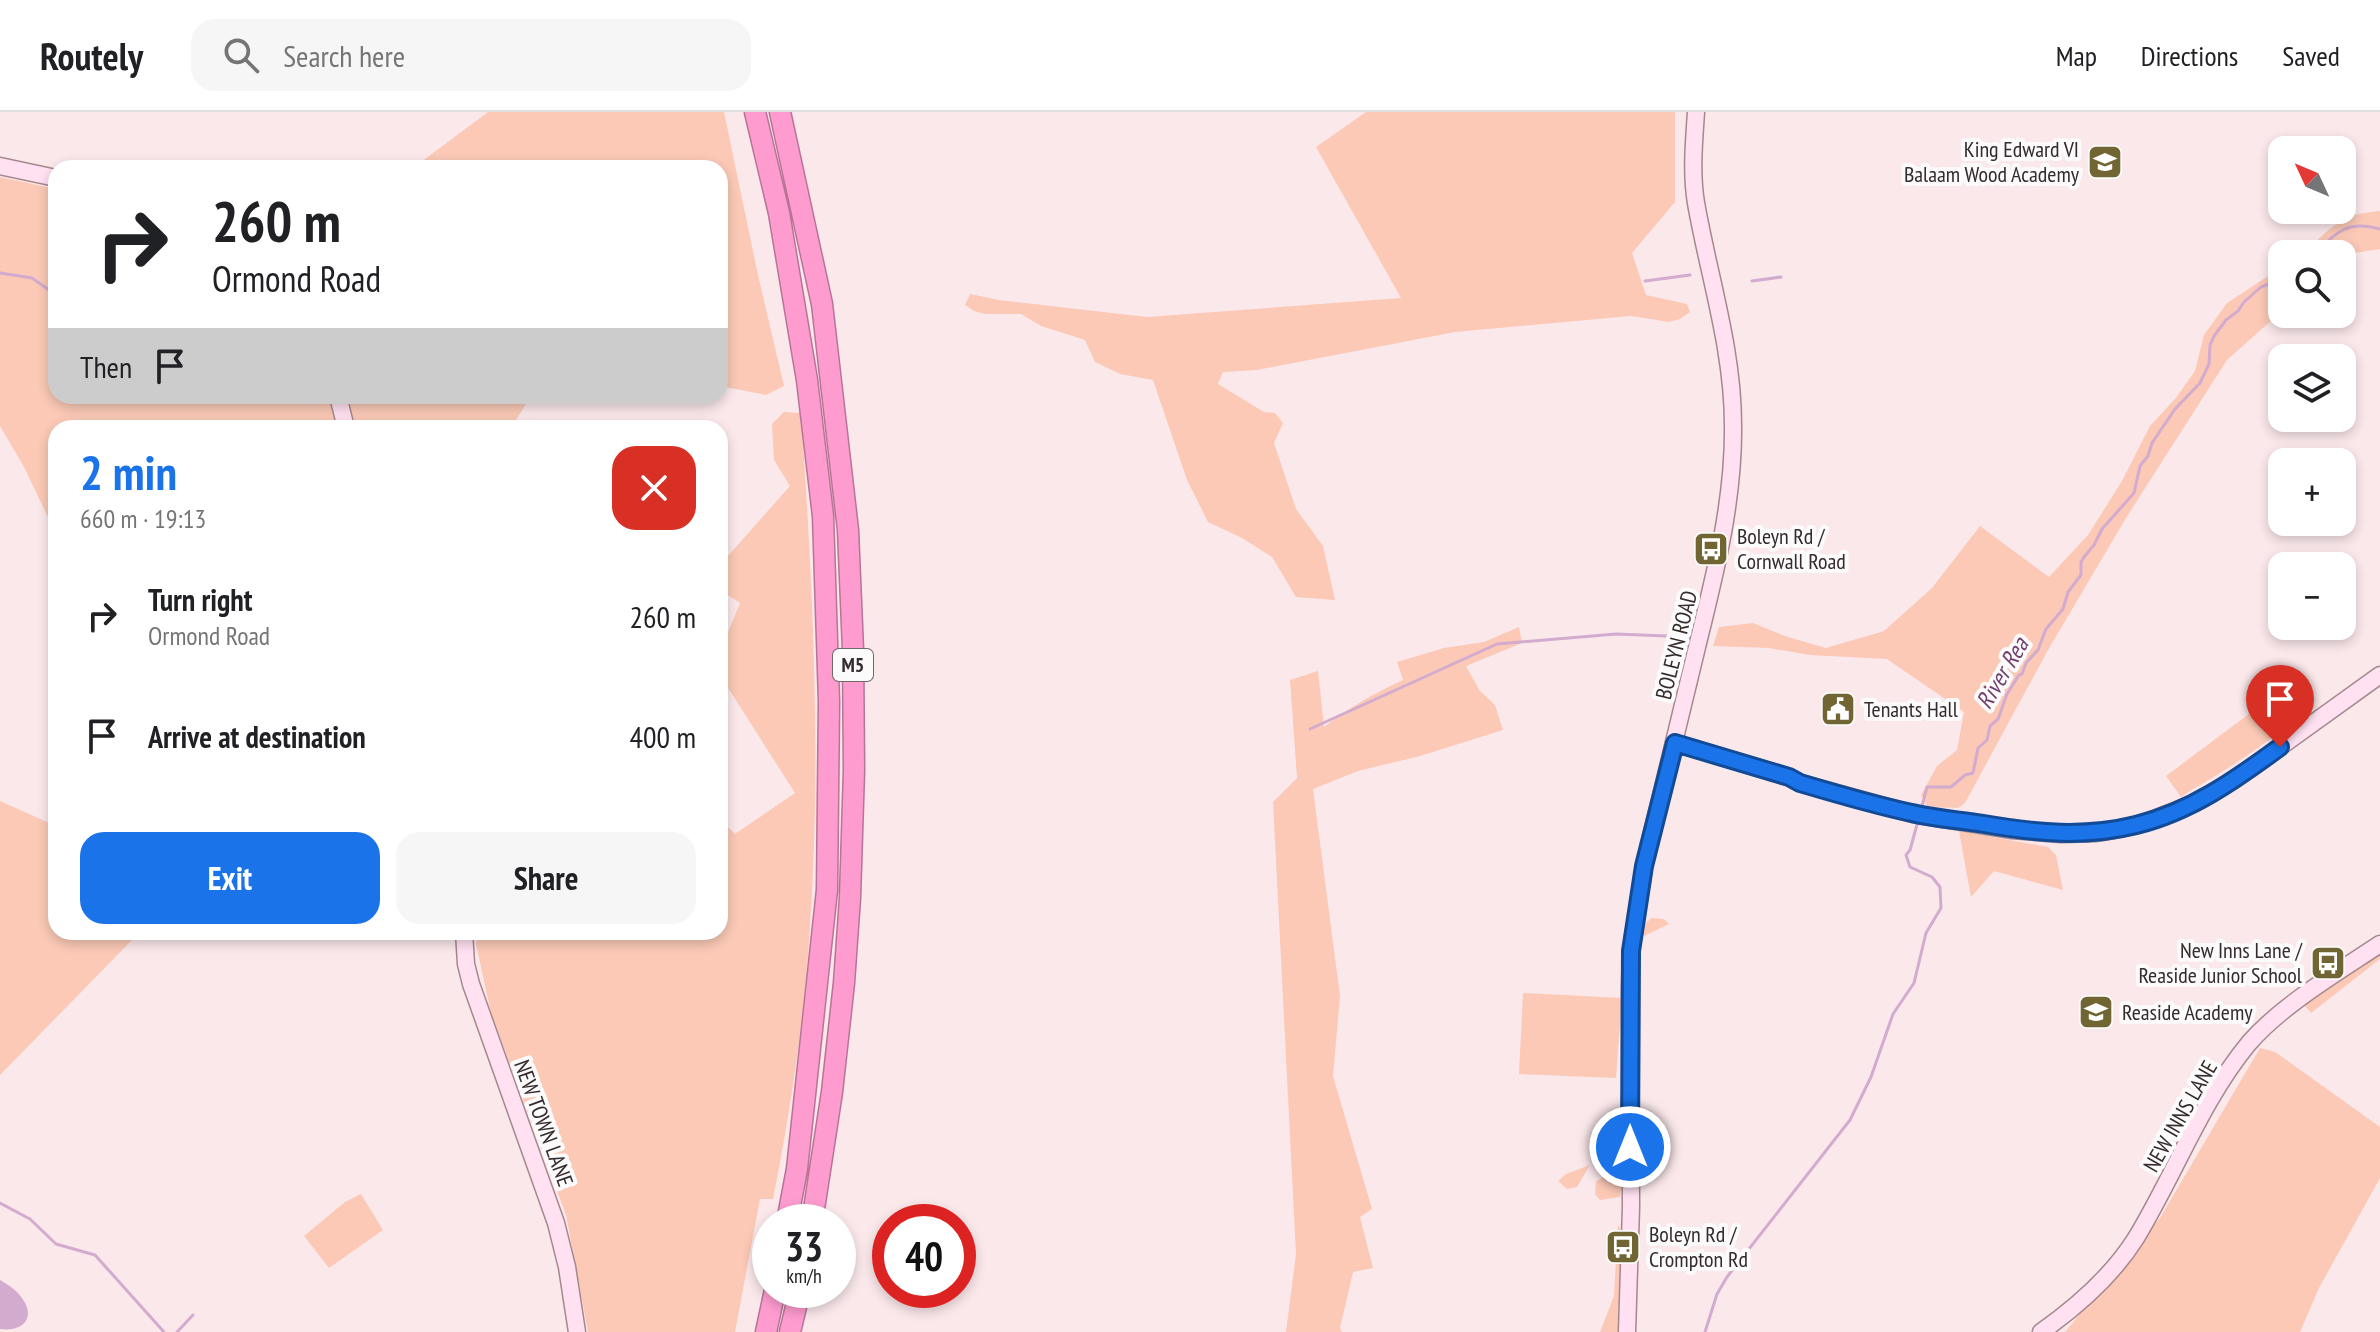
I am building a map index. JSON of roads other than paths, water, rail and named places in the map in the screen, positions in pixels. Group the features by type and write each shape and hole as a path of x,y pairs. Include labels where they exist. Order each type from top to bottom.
{"highway":[{"name":"M5","path":"755,112 779,213 807,380 823,516 828,687 827,890 797,1169 790,1204"},
{"name":"M5","path":"780,112 822,304 848,530 853,650 854,784 844,983 815,1204"},
{"path":"766,1332 771,1308"},
{"path":"790,1332 796,1308"}],"street":[{"name":"BOLEYN ROAD","path":"1627,1332 1631,1207 1631,951 1644,866 1716,570 1728,500 1733,425 1725,337 1696,201 1693,160 1696,112"},
{"path":"0,166 48,176"},
{"path":"1675,743 1800,783 1913,814 2038,833 2095,833 2138,825 2195,803 2234,780 2380,675"},
{"name":"NEW TOWN LANE","path":"464,940 471,984 556,1223 567,1267 577,1332"},
{"name":"NEW INNS LANE","path":"2041,1332 2077,1305 2107,1276 2135,1239 2215,1092 2250,1042 2289,1007 2380,944"}],"waterway":[{"name":"River Rea","path":"2329,240 2352,227 2380,229"},
{"path":"0,273 32,278 48,289"},
{"path":"1645,281 1690,275"},
{"path":"1752,281 1781,277"},
{"name":"River Rea","path":"1921,810 1927,787 1951,787 1965,775 1973,773 1978,748 1987,740 1990,726 1998,719 2007,694 2038,650 2046,629 2063,609 2068,592 2081,575 2081,562 2102,529 2134,493 2140,466 2148,456 2152,443 2175,409 2200,383 2209,364 2214,336 2244,302 2268,284"},
{"path":"1310,729 1497,644 1616,634 1692,637"},
{"name":"River Rea","path":"1705,1332 1717,1294 1727,1277 1850,1120 1871,1077 1893,1014 1914,983 1926,933 1941,908 1940,887 1932,877 1910,867 1906,855 1918,821"},
{"path":"0,1203 30,1219 56,1244 95,1255 164,1332"},
{"path":"177,1332 193,1315"}],"place":[{"name":"King Edward VI Balaam Wood Academy","path":"2105,162"},
{"name":"Boleyn Rd / Cornwall Road","path":"1711,549"},
{"name":"Tenants Hall","path":"1838,709"},
{"name":"New Inns Lane / Reaside Junior School","path":"2328,963"},
{"name":"Reaside Academy","path":"2096,1012"},
{"name":"Boleyn Rd / Crompton Rd","path":"1623,1247"}]}
